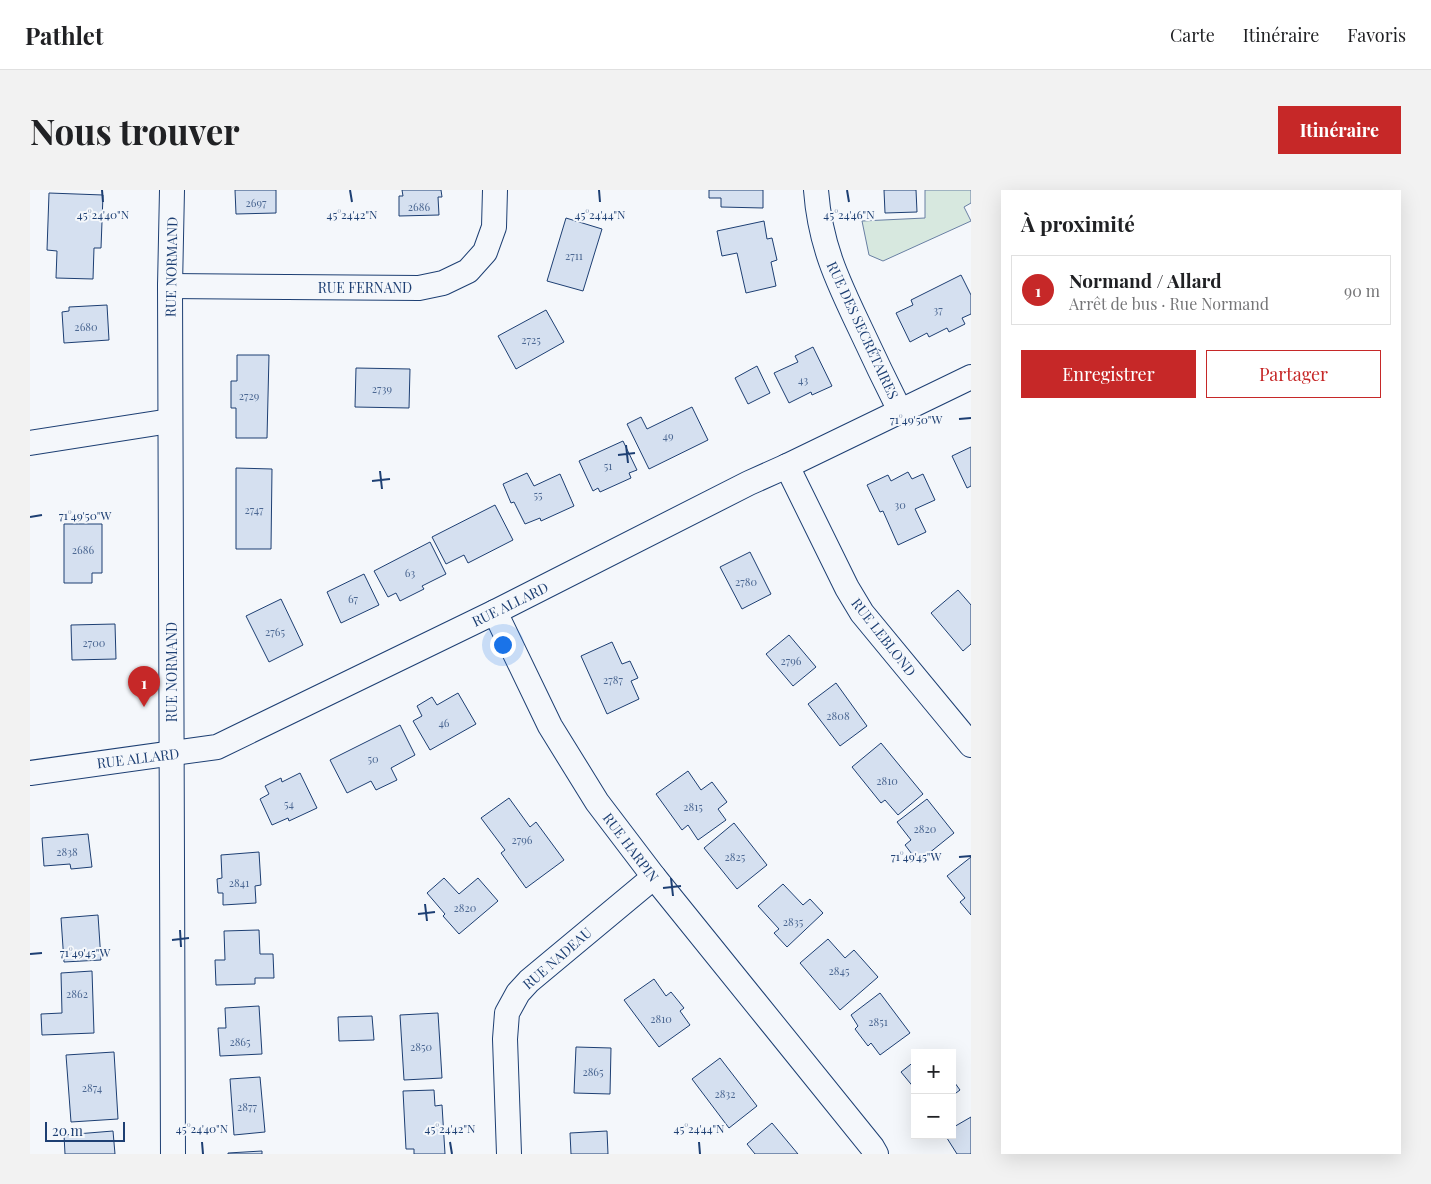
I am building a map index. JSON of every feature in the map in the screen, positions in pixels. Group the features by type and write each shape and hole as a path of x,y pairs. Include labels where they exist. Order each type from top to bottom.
{"street":[{"name":"RUE NORMAND","path":"172,190 170,421 173,1154"},
{"name":"RUE FERNAND","path":"170,286 419,288 443,283 468,272 484,252 494,227 495,190"},
{"name":"RUE DES SECRÉTAIRES","path":"816,190 818,214 825,245 837,279 900,411"},
{"name":"RUE ALLARD","path":"30,772 217,747 495,612 750,483 971,377"},
{"path":"30,443 170,421"},
{"name":"RUE LEBLOND","path":"787,466 843,580 862,613 971,744"},
{"name":"RUE HARPIN","path":"495,612 550,726 597,802 654,877 876,1154"},
{"name":"RUE NADEAU","path":"509,1154 504,1039 507,1013 518,992 529,981 654,877"}],"shaded area":[{"path":"925,190 971,190 971,203 964,207 971,221 883,261 869,255 862,221 925,218"}],"building":[{"path":"235,190 276,190 276,213 236,214"},
{"path":"402,190 441,190 442,197 438,197 439,215 399,216 399,196 403,196"},
{"path":"709,190 763,190 763,208 721,207 721,198 709,198"},
{"path":"884,190 916,190 917,212 885,213"},
{"path":"49,193 103,195 101,248 94,248 93,279 56,278 57,251 47,250"},
{"path":"566,218 602,229 583,291 547,281"},
{"path":"764,221 767,239 772,238 777,260 771,262 776,286 746,293 737,253 722,256 717,231"},
{"path":"961,275 971,295 971,314 962,318 965,324 949,332 947,328 929,337 927,333 910,342 896,313 913,305 911,300"},
{"path":"107,305 109,340 64,343 62,312 69,311 69,307"},
{"path":"546,310 564,342 516,369 498,336"},
{"path":"813,347 832,386 812,395 811,392 789,403 774,373 798,362 795,356"},
{"path":"237,355 269,355 267,438 236,438 236,408 231,408 231,381 237,381"},
{"path":"757,366 770,393 748,404 735,378"},
{"path":"356,368 410,369 409,408 355,407"},
{"path":"692,407 708,440 649,469 627,424 641,417 647,429"},
{"path":"623,441 637,470 629,473 631,478 600,492 598,488 593,491 579,461"},
{"path":"971,447 971,486 967,488 952,456"},
{"path":"236,468 272,469 271,549 236,549"},
{"path":"908,472 912,479 923,474 935,500 915,509 926,532 898,545 883,511 880,512 867,485 888,475 891,481"},
{"path":"527,473 534,486 560,474 574,506 541,521 540,518 525,524 514,502 511,503 503,484"},
{"path":"495,505 513,540 468,563 464,555 446,564 432,537"},
{"path":"64,524 102,524 102,573 92,573 92,583 64,583"},
{"path":"430,542 446,574 422,586 424,589 400,601 396,593 388,597 374,571"},
{"path":"750,552 771,594 742,609 720,567"},
{"path":"364,574 379,605 341,623 327,592"},
{"path":"958,590 971,605 971,644 963,651 931,613"},
{"path":"281,599 303,645 269,662 246,616"},
{"path":"115,624 116,659 72,660 71,625"},
{"path":"789,635 816,667 793,686 766,654"},
{"path":"612,642 622,664 630,661 638,678 631,681 639,699 607,714 581,656"},
{"path":"836,683 867,726 840,746 808,704"},
{"path":"458,693 476,724 430,750 413,721 422,716 417,706 432,697 437,705"},
{"path":"400,725 415,755 391,768 397,780 376,790 371,781 347,793 330,760"},
{"path":"881,743 923,794 898,815 885,800 881,803 852,767"},
{"path":"688,771 701,790 712,782 727,802 718,809 726,820 698,840 688,825 682,830 656,794"},
{"path":"300,773 317,808 289,821 288,818 272,825 260,799 269,794 265,786 281,778 282,782"},
{"path":"509,798 530,827 536,822 564,860 526,888 501,853 505,850 481,818"},
{"path":"927,799 954,833 918,862 905,845 911,840 897,822"},
{"path":"734,823 767,865 737,889 704,848"},
{"path":"88,834 92,867 71,869 70,864 44,866 42,838"},
{"path":"259,852 261,885 255,886 256,903 223,905 223,893 218,893 217,879 222,878 221,855"},
{"path":"971,857 971,915 960,902 965,898 947,876"},
{"path":"444,878 459,894 478,878 498,901 459,934 443,916 445,914 427,893"},
{"path":"783,884 803,905 810,899 823,913 787,947 774,933 779,929 758,906"},
{"path":"98,915 101,960 64,962 61,918"},
{"path":"259,930 260,954 273,954 274,978 255,978 255,984 216,985 215,960 225,960 224,931"},
{"path":"828,939 845,958 854,950 878,977 840,1010 800,963"},
{"path":"92,971 94,1033 42,1035 41,1014 62,1013 61,973"},
{"path":"654,979 666,996 671,992 684,1008 680,1011 690,1025 659,1047 624,1000"},
{"path":"880,993 910,1033 880,1055 871,1043 868,1046 855,1029 858,1026 851,1015"},
{"path":"259,1006 262,1054 220,1056 218,1028 226,1028 225,1008"},
{"path":"438,1013 442,1078 404,1080 400,1015"},
{"path":"372,1016 374,1040 339,1041 338,1017"},
{"path":"576,1047 611,1048 610,1094 574,1093"},
{"path":"114,1052 118,1119 71,1122 66,1055"},
{"path":"720,1058 757,1106 729,1128 692,1079"},
{"path":"911,1064 911,1084 901,1072"},
{"path":"260,1077 265,1132 234,1135 230,1079"},
{"path":"956,1084 960,1090 956,1093"},
{"path":"434,1090 435,1106 442,1105 445,1154 414,1154 414,1149 406,1149 403,1091"},
{"path":"971,1117 971,1154 957,1154 948,1139 956,1139 956,1126"},
{"path":"772,1123 798,1154 755,1154 747,1144"},
{"path":"113,1131 115,1154 65,1154 64,1135"},
{"path":"607,1131 608,1154 571,1154 570,1133"},
{"path":"262,1151 262,1154 228,1154 228,1153"}],"place":[{"name":"Normand / Allard","path":"144,707"}]}
